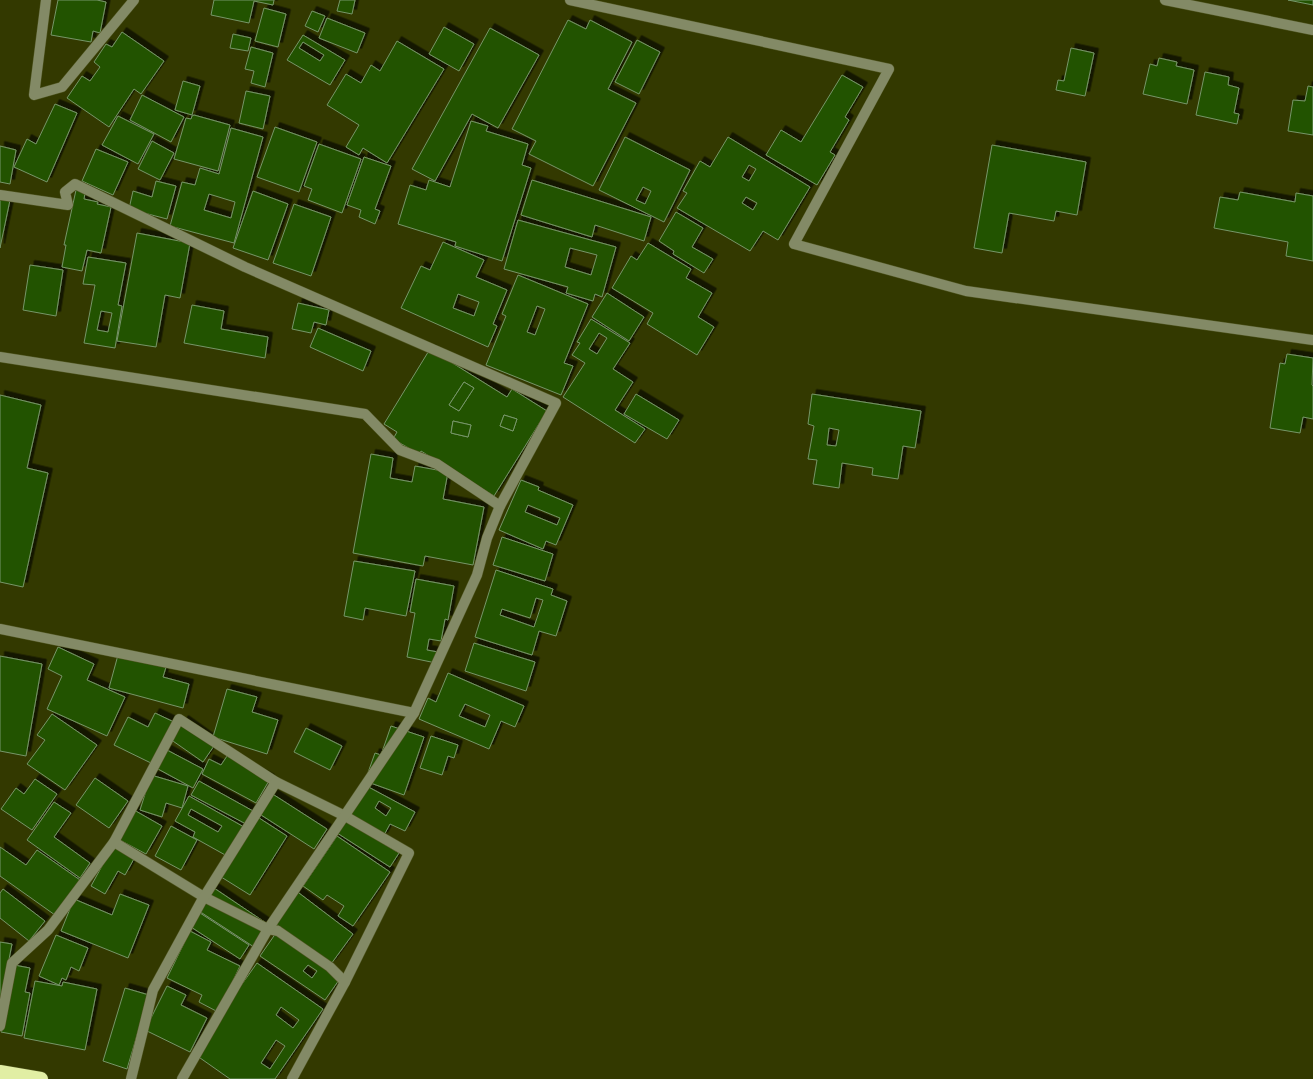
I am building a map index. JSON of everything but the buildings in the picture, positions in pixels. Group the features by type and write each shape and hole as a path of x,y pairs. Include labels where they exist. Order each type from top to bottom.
{"highway":[{"path":"0,1072 40,1079"}],"street":[{"path":"46,0 34,95 62,87 134,0"},
{"path":"570,0 889,69 794,244 966,291 1313,340"},
{"path":"1165,0 1313,30"},
{"path":"0,195 68,205 65,192 75,184 245,267 556,404 500,506 487,538 477,575 414,713 268,929 182,1079"},
{"path":"0,357 365,414 400,450 437,464 500,506"},
{"path":"0,629 414,713"},
{"path":"0,1026 12,963 48,930 114,842 180,719 276,782 345,816 410,853 292,1079"},
{"path":"131,1079 152,990 204,897 276,782"},
{"path":"114,842 204,897 268,929 278,931 330,967 344,982"}]}
